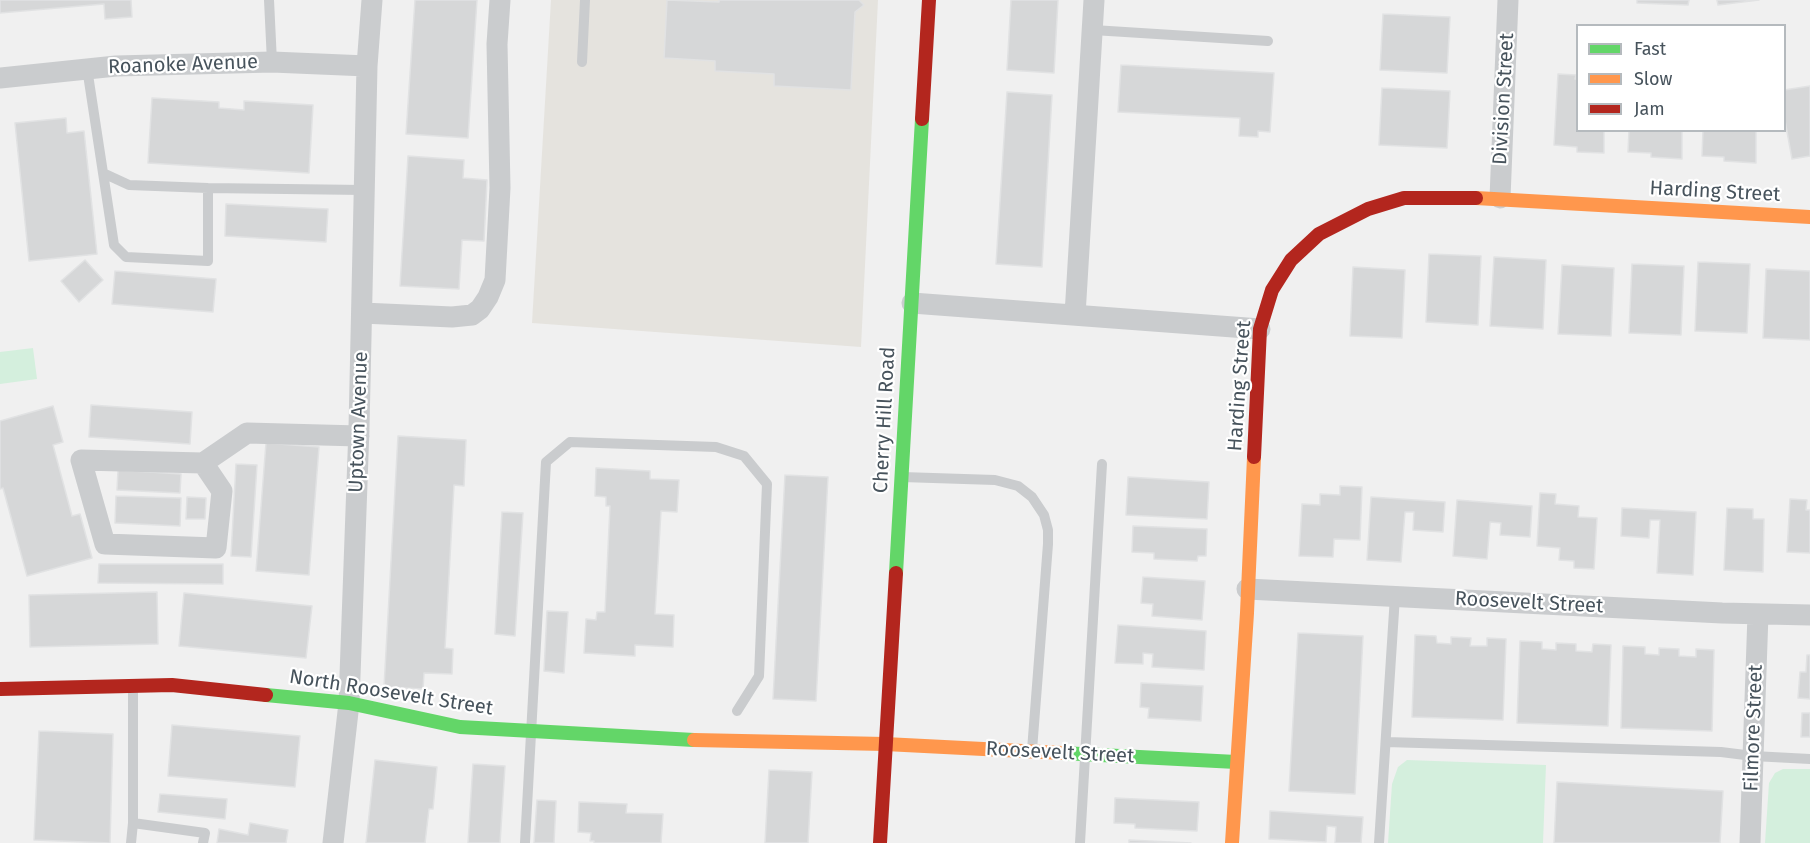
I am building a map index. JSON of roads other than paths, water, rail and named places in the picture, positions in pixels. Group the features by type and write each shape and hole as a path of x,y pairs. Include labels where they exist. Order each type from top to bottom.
{"street":[{"name":"Uptown Avenue","path":"333,843 349,703 359,436 367,66 372,0"},
{"path":"362,313 452,317 472,315 480,309 488,297 495,280 500,188 497,44 500,0"},
{"name":"Cherry Hill Road","path":"880,843 929,0"},
{"path":"1076,315 1094,0"},
{"name":"Division Street","path":"1500,198 1508,0"},
{"name":"Roanoke Avenue","path":"0,78 116,66 272,62 367,66"},
{"name":"Harding Street","path":"1232,843 1260,329 1272,290 1291,260 1319,234 1368,208 1404,198 1500,198 1810,217"},
{"path":"912,303 1260,329"},
{"path":"203,463 222,491 216,548 105,544 81,460 203,463 247,433 359,436"},
{"name":"Roosevelt Street","path":"1247,589 1810,615"},
{"name":"Filmore Street","path":"1750,843 1758,614"},
{"name":"North Roosevelt Street","path":"0,689 172,685 349,703 460,727 669,739 885,744"},
{"name":"Roosevelt Street","path":"885,744 1236,762"}],"lane":[{"path":"270,0 273,35 272,62"},
{"path":"582,62 585,0"},
{"path":"1092,30 1269,40"},
{"path":"87,68 114,245 126,257 208,261 208,188"},
{"path":"103,173 129,184 208,188 364,190"},
{"path":"525,843 546,462 570,442 716,447 744,456 767,484 759,676 737,711"},
{"path":"1080,843 1102,464"},
{"path":"902,477 995,480 1018,486 1032,497 1044,515 1048,530 1048,544 1032,751"},
{"path":"1379,843 1395,596"},
{"path":"131,843 133,686"},
{"path":"1386,742 1721,752 1810,759"},
{"path":"133,823 205,833 203,843"}]}
